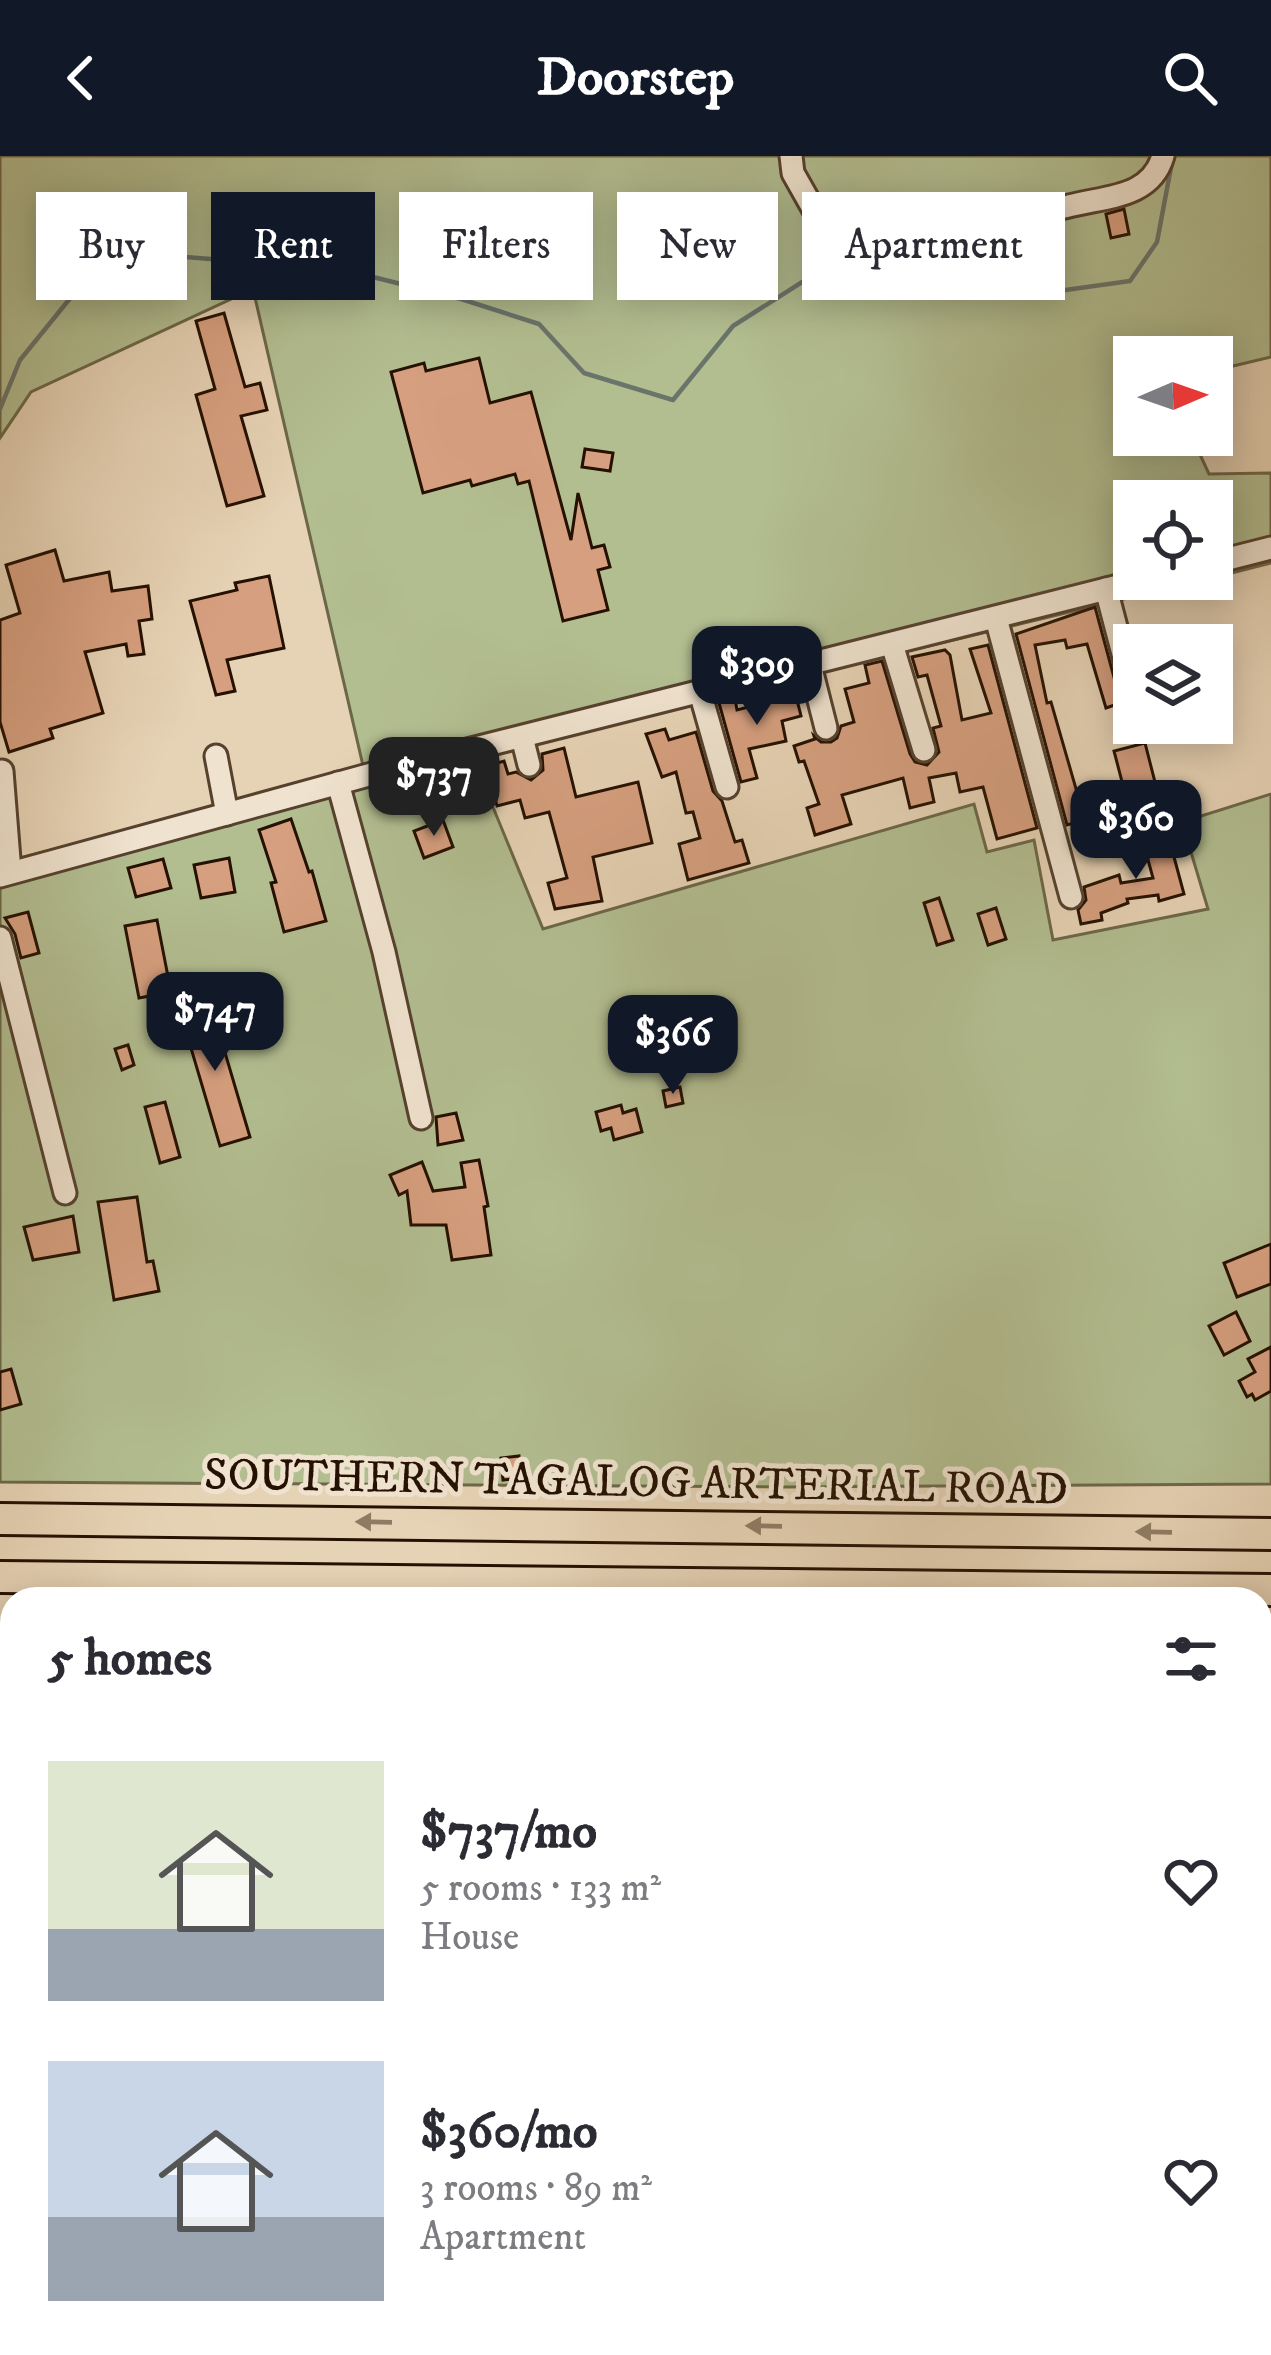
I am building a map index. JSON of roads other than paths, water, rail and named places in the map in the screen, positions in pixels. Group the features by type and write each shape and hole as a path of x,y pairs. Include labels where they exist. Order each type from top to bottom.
{"highway":[{"name":"SOUTHERN TAGALOG ARTERIAL ROAD","path":"0,1519 1271,1534"},
{"path":"0,1577 978,1587"}],"street":[{"path":"791,156 804,192"},
{"path":"1065,207 1140,191 1158,171 1162,156"},
{"path":"1233,557 1271,548"},
{"path":"2,771 5,874 338,783 1113,587"},
{"path":"1106,589 1115,624"},
{"path":"995,618 1071,896"},
{"path":"892,644 924,749"},
{"path":"809,664 826,728"},
{"path":"700,692 727,787"},
{"path":"522,736 529,765"},
{"path":"216,756 227,814"},
{"path":"338,783 384,952 421,1118"},
{"path":"0,938 65,1192"}],"waterway":[{"path":"0,409 20,360 89,275 172,256 341,269 461,299 539,324 584,373 673,400 733,326 821,270 921,269 1044,293 1130,281 1157,242 1172,162"}]}
